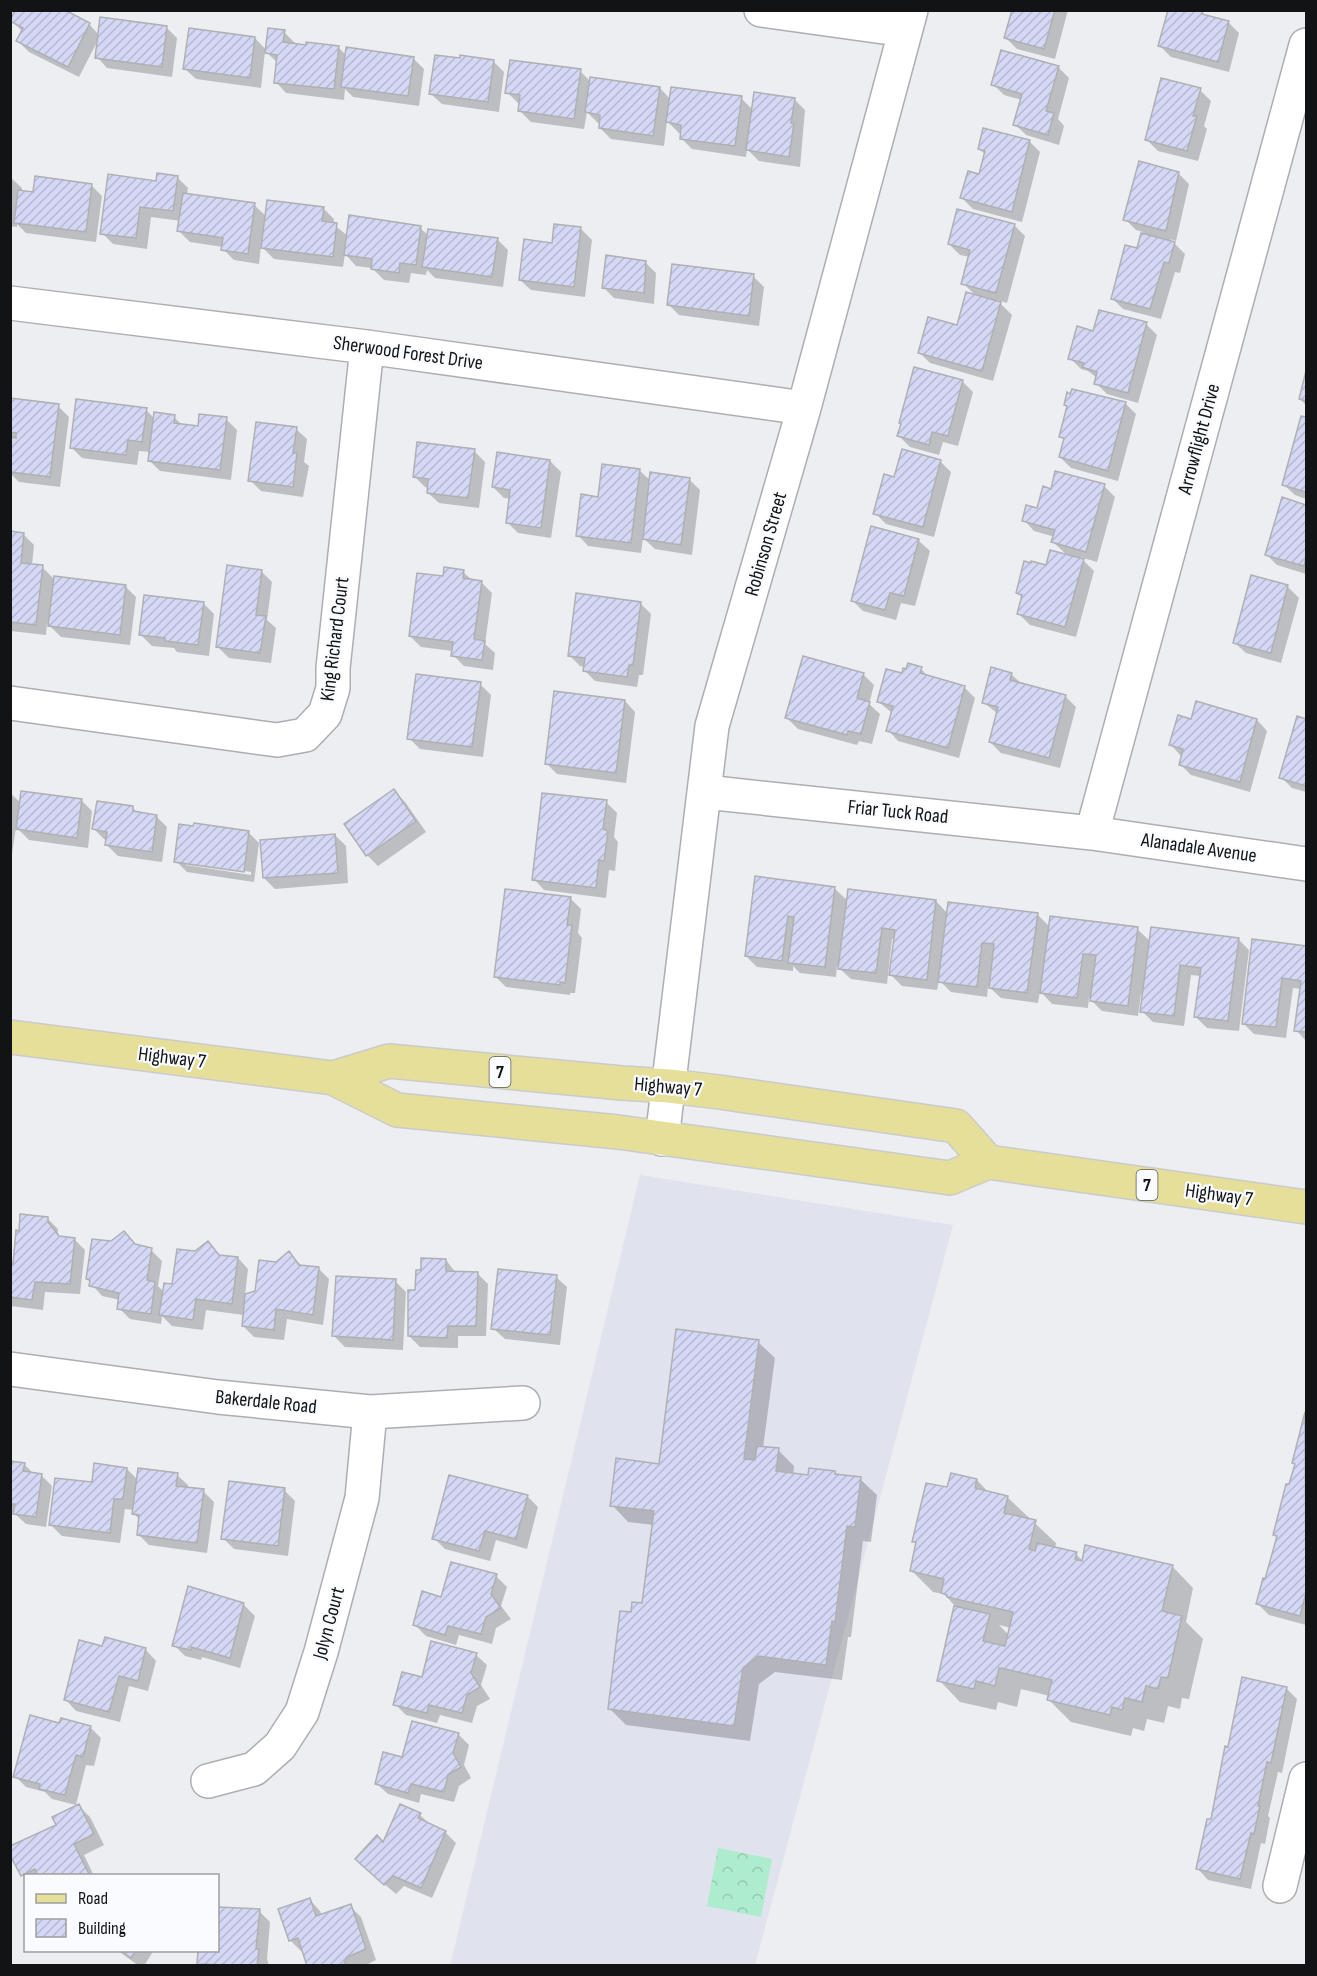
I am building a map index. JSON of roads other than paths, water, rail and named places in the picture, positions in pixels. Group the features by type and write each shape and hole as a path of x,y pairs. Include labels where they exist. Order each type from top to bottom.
{"main road":[{"name":"Highway 7","path":"10,1037 333,1078 398,1110 618,1132 950,1178 988,1162 1306,1207"},
{"name":"Highway 7","path":"333,1078 389,1061 669,1086 956,1126 988,1162"}],"street":[{"path":"761,10 908,20"},
{"name":"Robinson Street","path":"669,1086 712,726 804,408 908,20"},
{"name":"Arrowflight Drive","path":"1092,833 1306,45"},
{"name":"Sherwood Forest Drive","path":"10,303 366,347 804,408"},
{"name":"King Richard Court","path":"10,703 277,740 305,735 325,714 333,688 333,668 366,347"},
{"name":"Friar Tuck Road","path":"705,792 1092,833"},
{"name":"Alanadale Avenue","path":"1092,833 1306,864"},
{"path":"662,1139 669,1086"},
{"name":"Bakerdale Road","path":"10,1369 218,1397 370,1412 523,1403"},
{"name":"Jolyn Court","path":"208,1781 254,1768 280,1746 302,1712 321,1652 362,1498 370,1412"},
{"path":"1280,1886 1306,1779"}]}
